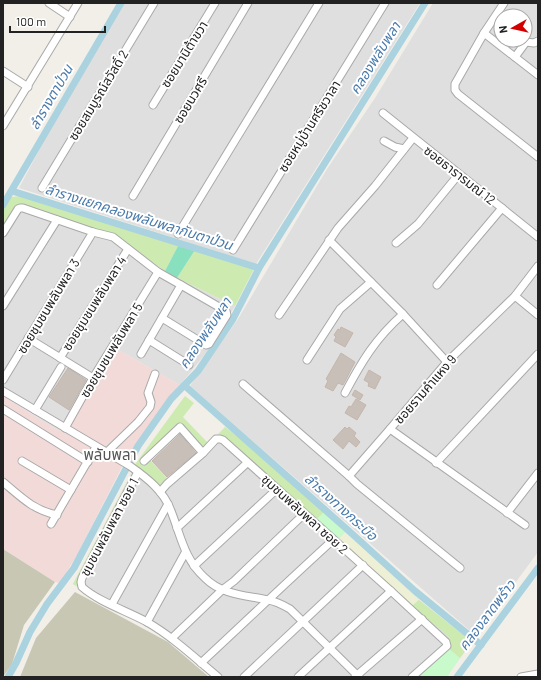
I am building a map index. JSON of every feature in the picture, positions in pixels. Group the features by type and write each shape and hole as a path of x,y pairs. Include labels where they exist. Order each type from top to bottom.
{"street":[{"path":"49,3 70,17"},
{"path":"3,126 78,3"},
{"name":"ซอยสมบูรณ์สวัสดิ์ 2","path":"42,188 154,3"},
{"name":"ซอยมานิต้าขวา","path":"153,105 215,3"},
{"name":"ซอยนวศรี","path":"133,196 248,3"},
{"path":"178,234 319,3"},
{"name":"ซอยหมู่บ้านศรีชวาลา","path":"233,250 385,3"},
{"path":"504,3 484,33 455,84 455,90 458,94 538,157"},
{"path":"484,33 538,75"},
{"path":"515,57 526,42 534,43 538,41"},
{"path":"3,72 28,87"},
{"name":"ซอยธารารมณ์ 12","path":"383,113 538,237"},
{"path":"279,315 329,240 413,138"},
{"path":"384,141 404,150"},
{"path":"396,243 418,224 459,174"},
{"path":"3,233 17,211 20,208 23,208 93,232 113,237 158,272 226,311 227,315 209,344 206,345 162,318"},
{"path":"437,285 502,208"},
{"path":"3,306 57,220"},
{"name":"ซอยชุมชนพลับพลา 3","path":"3,380 93,232"},
{"path":"329,240 403,314 447,362"},
{"name":"ซอยชุมชนพลับพลา 4","path":"60,358 128,249"},
{"name":"ซอยรามคำแหง 9","path":"349,476 447,362 515,296 538,266"},
{"name":"ซอยชุมชนพลับพลา 5","path":"65,428 93,378 158,272"},
{"path":"307,360 340,309 371,282"},
{"path":"141,354 181,285"},
{"path":"515,296 538,315"},
{"path":"344,393 368,353 385,330 403,314"},
{"path":"28,338 93,378"},
{"path":"149,340 189,365"},
{"path":"436,463 538,354"},
{"path":"35,410 61,367"},
{"path":"106,453 138,422 150,407 151,402 148,393 155,374"},
{"path":"243,384 357,484 389,508 460,568"},
{"path":"3,391 130,466 149,480 168,504 185,553 205,578 215,587 222,590 280,603 290,609 357,676 422,619"},
{"path":"3,409 88,462"},
{"path":"144,461 180,427 203,453"},
{"path":"390,429 524,525"},
{"name":"ชุมชนพลับพลา ซอย 2","path":"160,492 167,484 203,453 216,439 220,439 446,642 447,646 412,677"},
{"path":"51,524 96,447"},
{"path":"22,461 71,490"},
{"path":"177,528 247,463"},
{"name":"ชุมชนพลับพลา ซอย 1","path":"138,472 81,582 82,587 147,622 172,638 218,677"},
{"path":"507,513 538,473"},
{"path":"3,482 34,508 46,513 57,515"},
{"path":"194,566 277,489"},
{"path":"112,604 168,504"},
{"path":"172,638 304,514"},
{"path":"201,663 333,540"},
{"path":"147,622 185,553"},
{"path":"244,677 362,565"},
{"path":"298,677 391,591"},
{"path":"521,677 538,674"}],"shaded area":[{"path":"117,3 420,3 256,264 19,188"},
{"path":"433,3 538,3 538,552 476,636 190,386 238,319 327,169 375,98"},
{"path":"17,205 37,208 124,242 177,278 235,306 206,353 180,385 115,348 69,424 59,431 3,396 3,227"},
{"path":"115,348 180,385 122,467 77,555 60,583 55,582 3,549 3,396 59,431 69,424"},
{"path":"225,427 260,454 419,600 472,642 446,677 216,677 146,623 73,584 133,470 160,489"},
{"path":"345,532 419,600 412,606 373,570 337,540"},
{"path":"3,549 55,582 24,625 12,664 3,677"},
{"path":"75,592 168,642 209,677 20,677 36,638"}],"green space":[{"path":"20,196 178,246 165,271 124,242 37,208 17,205 3,227 3,210 11,197"},
{"path":"178,246 195,250 177,278 165,271"},
{"path":"195,250 254,269 235,306 177,278"},
{"path":"185,396 194,403 183,417 208,443 203,450 179,432 149,459 167,478 159,486 134,467"},
{"path":"225,427 260,454 324,512 316,520 219,434"},
{"path":"133,471 137,473 78,587 73,584"},
{"path":"324,512 345,532 337,540 316,520"},
{"path":"419,600 472,642 460,658 448,648 450,643 448,636 412,606"},
{"path":"448,648 460,658 447,677 417,677"}],"building":[{"path":"341,327 353,333 345,347 334,341 336,337 334,335 338,329 340,330"},
{"path":"341,353 355,362 343,385 338,383 333,391 325,387 328,381 326,379"},
{"path":"68,368 86,380 69,410 49,397"},
{"path":"369,370 381,377 375,389 368,386 369,383 364,380"},
{"path":"355,390 363,395 360,400 352,395"},
{"path":"356,399 366,405 357,420 345,413"},
{"path":"345,427 347,429 349,427 356,433 354,436 360,442 356,447 349,441 343,449 333,440"},
{"path":"180,434 196,453 167,477 152,461"}],"waterway":[{"name":"ลำรางตาป่วน","path":"3,205 121,3"},
{"name":"คลองพลับพลา","path":"8,677 30,632 47,604 74,568 138,446 171,399 198,371 233,319 259,268 425,3"},
{"name":"ลำรางแยกคลองพลับพลากับตาป่วน","path":"12,191 259,268"},
{"name":"ลำรางทางกระบือ","path":"185,386 415,591 481,645"},
{"name":"คลองลาดพร้าว","path":"457,677 538,568"}],"district":[{"name":"พลับพลา","path":"110,455"}]}
